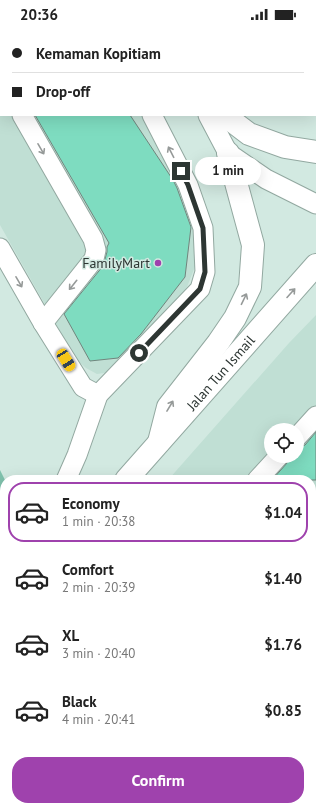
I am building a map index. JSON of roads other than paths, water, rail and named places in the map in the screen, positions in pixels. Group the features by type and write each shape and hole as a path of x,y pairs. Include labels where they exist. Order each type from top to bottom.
{"main road":[{"path":"225,116 249,134 285,147 316,152"},
{"path":"159,442 168,407 218,343 235,318 250,287 252,245 228,153"},
{"name":"Jalan Tun Ismail","path":"130,475 316,265"}],"street":[{"path":"23,116 93,239 96,250 94,259 43,323"},
{"path":"68,475 77,455 98,395 200,289 205,272 203,228 188,185 153,116"},
{"path":"208,116 212,126 228,153 266,179 316,204"},
{"path":"0,248 43,323 84,386 98,395"},
{"path":"304,429 316,416"},
{"path":"262,475 273,463"}],"place":[{"name":"FamilyMart","path":"158,263"}]}
